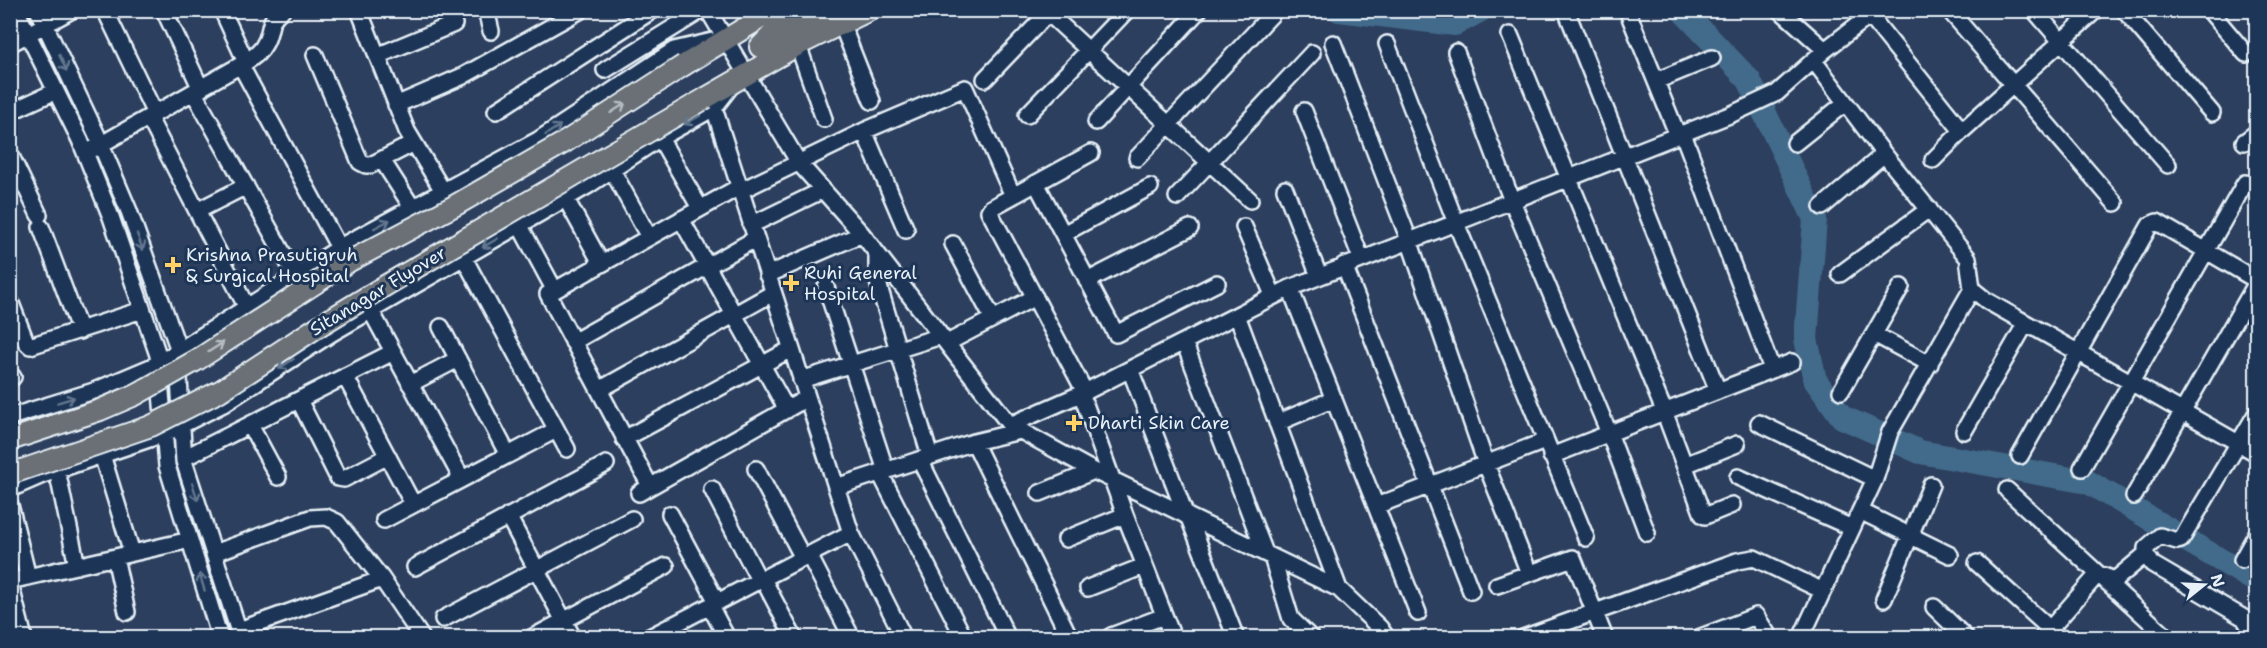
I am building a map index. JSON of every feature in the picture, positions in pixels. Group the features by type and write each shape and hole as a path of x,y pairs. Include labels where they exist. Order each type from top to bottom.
{"main road":[{"name":"Sitanagar Flyover","path":"10,440 100,410 135,395 197,360 348,262 454,206 565,142 774,10"},
{"path":"806,10 780,26 760,47 870,10"},
{"name":"Sitanagar Flyover","path":"10,474 151,426 220,391 388,284 710,103 740,78 841,18"}],"street":[{"path":"16,10 85,153 111,217 158,355 167,466 220,638"},
{"path":"38,10 129,211 177,345 184,458 240,634 382,579"},
{"path":"10,44 72,10"},
{"path":"105,10 197,211 246,306"},
{"path":"164,10 198,91 246,186 295,275"},
{"path":"222,10 243,64 339,248"},
{"path":"85,153 243,64 259,52 266,43 271,21 282,10"},
{"path":"359,10 396,105 414,143 443,191"},
{"path":"396,105 463,76 581,10"},
{"path":"496,111 653,10"},
{"path":"605,70 702,10"},
{"path":"708,10 726,39 740,78 799,163 861,234 1015,428 1094,471 1339,589 1380,628 1387,638"},
{"path":"1027,115 1127,10"},
{"path":"1096,122 1199,10"},
{"path":"1566,10 1718,391"},
{"path":"1627,10 1681,135 1772,369"},
{"path":"1780,10 1825,50"},
{"path":"1949,10 2115,202"},
{"path":"2034,10 2168,165"},
{"path":"1933,160 2096,10"},
{"path":"2124,10 2212,113"},
{"path":"2209,10 2246,54"},
{"path":"488,12 491,31"},
{"path":"985,79 1048,12 1128,89 1250,200"},
{"path":"836,487 1015,428 1272,295 1361,258 1732,114 1777,93 1825,50 1873,13 1962,131"},
{"path":"1137,158 1272,14"},
{"path":"841,18 872,100"},
{"path":"377,56 454,24"},
{"path":"1510,35 1664,411 1704,516 1732,505"},
{"path":"10,417 94,392 158,364 339,248 538,140 674,50 726,39"},
{"path":"1333,43 1409,240 1486,464 1529,573"},
{"path":"1387,44 1456,223 1586,538"},
{"path":"798,45 824,119"},
{"path":"1456,52 1512,201 1609,433 1647,533"},
{"path":"1177,197 1312,53"},
{"path":"315,55 360,162 371,165 414,143"},
{"path":"1656,81 1712,58"},
{"path":"1801,638 1875,479 1890,432 1972,289 1968,258 1884,154 1814,61"},
{"path":"807,398 645,489 624,439 548,294 700,208 864,131 965,88 1013,196"},
{"path":"10,112 56,91"},
{"path":"10,489 57,470 164,434 224,404 332,333 566,199 710,103 851,533 904,638"},
{"path":"1795,143 1845,103"},
{"path":"1304,111 1361,258"},
{"path":"864,131 906,230"},
{"path":"660,138 700,208"},
{"path":"1091,153 989,211 1083,392 1125,515 1173,638"},
{"path":"10,154 40,221 80,331"},
{"path":"1822,207 1884,154"},
{"path":"382,160 412,207"},
{"path":"612,170 649,237"},
{"path":"1036,183 1114,333 1117,334 1217,283"},
{"path":"2082,468 2245,183"},
{"path":"197,211 246,186"},
{"path":"1063,234 1150,187"},
{"path":"1285,189 1319,276"},
{"path":"573,342 707,266 753,232 823,190"},
{"path":"566,199 601,263"},
{"path":"1840,274 1929,209"},
{"path":"681,219 787,410"},
{"path":"2020,456 2150,225 2157,222 2256,282 2134,496"},
{"path":"520,226 554,289"},
{"path":"1244,227 1272,295"},
{"path":"1087,281 1190,228"},
{"path":"767,274 861,234"},
{"path":"953,244 993,319"},
{"path":"877,254 877,277 925,458 1008,638"},
{"path":"464,258 567,449"},
{"path":"1344,265 1471,591"},
{"path":"826,287 883,472 964,638"},
{"path":"1841,391 1901,287"},
{"path":"1290,288 1419,613"},
{"path":"1972,289 1987,301 2256,453"},
{"path":"599,390 773,293"},
{"path":"801,380 898,350 944,339 993,319 1035,297"},
{"path":"10,301 26,342 30,346 142,310"},
{"path":"371,311 462,479"},
{"path":"1237,315 1339,589"},
{"path":"1965,431 2026,323"},
{"path":"441,327 508,455"},
{"path":"1874,334 1930,364"},
{"path":"1184,342 1291,619 1311,638"},
{"path":"624,439 791,349"},
{"path":"184,458 393,352"},
{"path":"410,384 458,359"},
{"path":"1376,506 1486,464 1609,433 1792,362"},
{"path":"1130,369 1236,638"},
{"path":"345,376 413,504"},
{"path":"1277,423 1334,399"},
{"path":"299,400 338,478 344,479 388,456"},
{"path":"2098,574 2115,580 2160,536 2181,540 2256,414"},
{"path":"1760,423 1875,479"},
{"path":"250,425 278,477"},
{"path":"384,520 556,430"},
{"path":"974,442 1070,638"},
{"path":"1685,465 1737,444"},
{"path":"102,455 132,553"},
{"path":"415,567 606,464"},
{"path":"756,469 852,638"},
{"path":"57,470 76,566"},
{"path":"1040,493 1094,471"},
{"path":"1738,477 1852,528"},
{"path":"1884,599 1931,485"},
{"path":"712,489 794,638"},
{"path":"2007,490 2168,638"},
{"path":"10,506 28,577"},
{"path":"1860,511 1950,555"},
{"path":"670,514 727,638"},
{"path":"1066,539 1125,515"},
{"path":"508,516 573,638"},
{"path":"214,553 310,518 326,517 337,522 382,579 422,638"},
{"path":"443,619 632,519"},
{"path":"654,636 851,533"},
{"path":"2242,560 2256,535"},
{"path":"24,638 10,582 189,540"},
{"path":"2146,551 2152,564 2244,618 2256,638"},
{"path":"115,556 127,612"},
{"path":"1497,585 1573,558 1605,638"},
{"path":"1523,638 1737,561 1755,558 1823,591"},
{"path":"1977,562 2051,634 2098,574"},
{"path":"531,638 666,566"},
{"path":"1088,588 1144,566"},
{"path":"1934,607 1966,638"},
{"path":"1111,636 1164,616"},
{"path":"1698,638 1756,616 1770,638"}],"waterway":[{"path":"1339,10 1455,24 1481,10"},
{"path":"1682,10 1749,80 1815,219 1806,339 1815,380 1842,417 1920,452 2088,482 2256,581"}],"place":[{"name":"Krishna Prasutigruh & Surgical Hospital","path":"173,265"},
{"name":"Ruhi General Hospital","path":"791,283"},
{"name":"Dharti Skin Care","path":"1074,423"}]}
